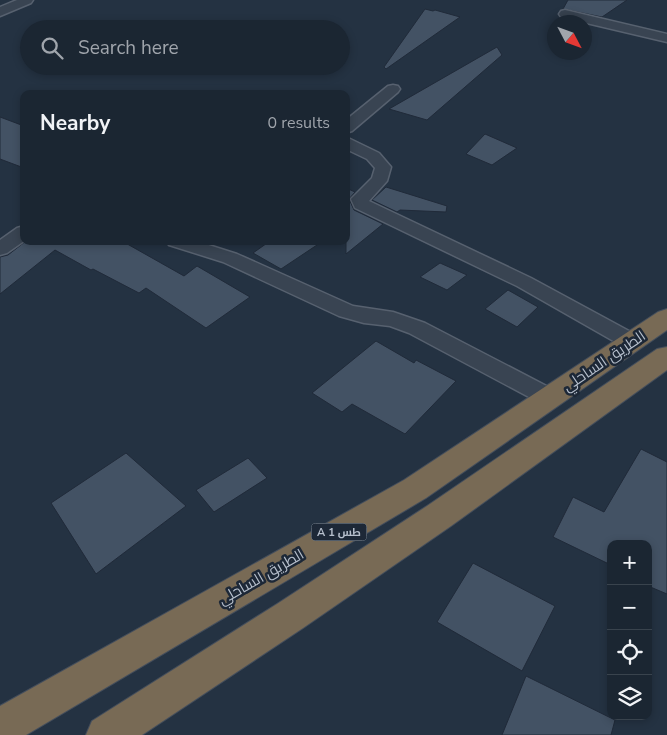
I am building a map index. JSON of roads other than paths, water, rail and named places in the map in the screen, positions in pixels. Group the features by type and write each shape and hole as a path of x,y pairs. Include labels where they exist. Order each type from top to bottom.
{"highway":[{"name":"الطريق الساحلي","path":"0,728 415,489 667,318"},
{"path":"106,735 431,522 667,356"}],"street":[{"path":"0,12 27,0"},
{"path":"566,14 667,38"},
{"path":"350,125 393,88"},
{"path":"350,144 372,156 383,167 384,173 380,180 360,199 361,204 524,282 632,342"},
{"path":"0,249 20,235"},
{"path":"189,245 230,258 346,311 364,316 393,319 417,328 550,398"}]}
